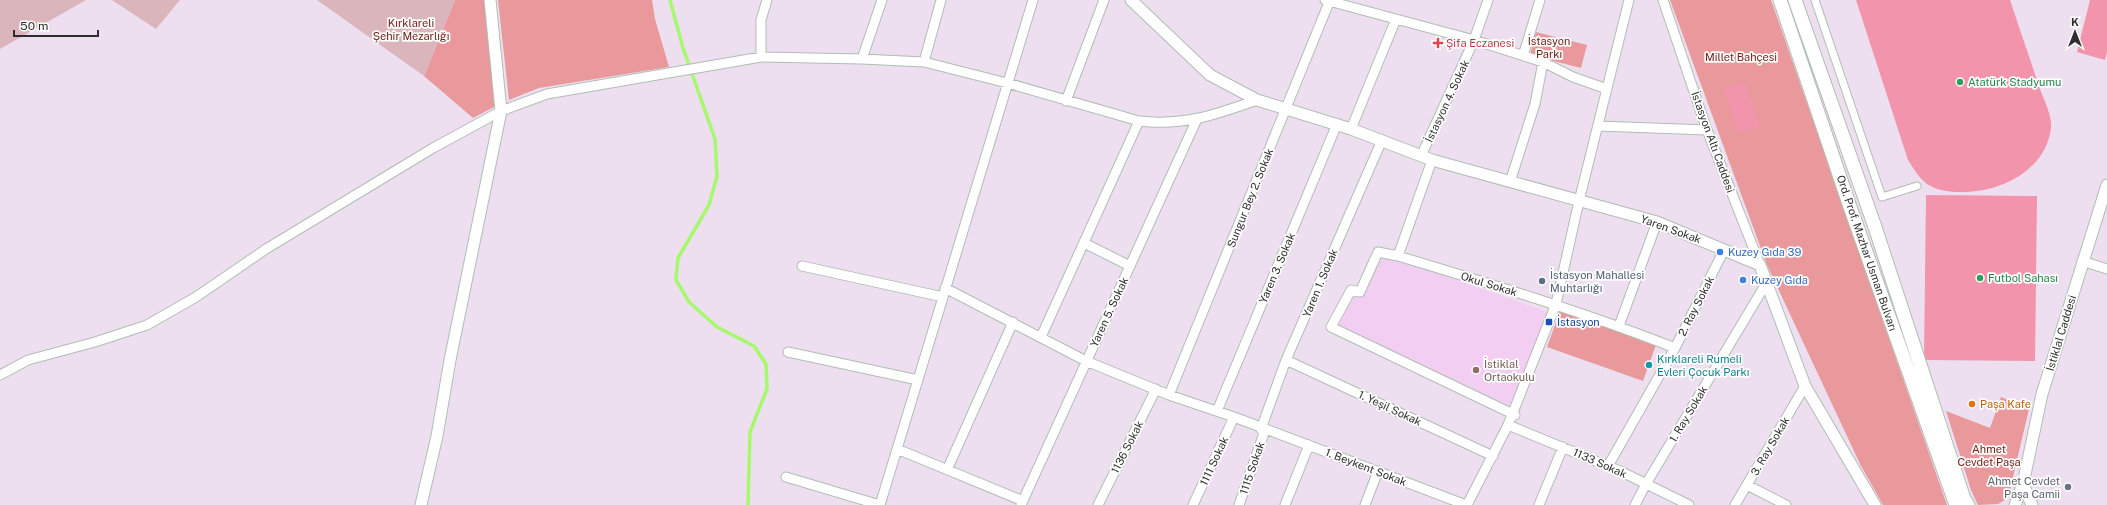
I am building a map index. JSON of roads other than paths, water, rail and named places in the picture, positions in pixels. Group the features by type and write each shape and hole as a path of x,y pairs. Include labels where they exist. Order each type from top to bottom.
{"main road":[{"name":"Ord. Prof. Mazhar Usman Bulvarı","path":"1780,0 1849,204 1956,505"},
{"name":"Ord. Prof. Mazhar Usman Bulvarı","path":"1795,0 1875,227 1964,499 1968,505"}],"street":[{"path":"421,505 437,436 450,360 501,111 490,0"},
{"path":"761,57 761,20 767,0"},
{"path":"862,58 882,0"},
{"path":"924,62 941,0"},
{"path":"786,477 880,505 1033,0"},
{"path":"1066,101 1104,0"},
{"name":"Yaren Sokak","path":"1131,0 1210,76 1257,100 1286,110 1337,124 1432,160 1657,222 1760,265"},
{"name":"İstasyon 4. Sokak","path":"1421,156 1474,40 1488,0"},
{"path":"1523,56 1540,0"},
{"path":"1467,505 1514,414 1556,304 1579,201 1629,0"},
{"name":"İstasyon Altı Caddesi","path":"1663,0 1708,130 1767,282 1805,386 1875,505"},
{"path":"1815,0 1882,197 1917,186"},
{"path":"1328,1 1474,40 1543,62 1573,77 1607,89"},
{"name":"Sungur Bey 2. Sokak","path":"1170,395 1286,110 1328,1"},
{"path":"1351,129 1396,19"},
{"path":"0,375 28,360 95,342 147,325 196,297 266,249 362,189 501,111 547,94 761,57 862,58 924,62 1007,83 1139,121 1171,124 1197,119 1257,100"},
{"path":"1510,182 1535,104 1543,62"},
{"name":"Yaren 5. Sokak","path":"1022,503 1197,119"},
{"path":"1041,337 1139,121"},
{"name":"Yaren 3. Sokak","path":"1217,411 1337,124"},
{"path":"1598,126 1708,130"},
{"name":"Yaren 1. Sokak","path":"1263,429 1286,360 1382,140"},
{"path":"1398,256 1432,160"},
{"name":"İstiklal Caddesi","path":"2023,484 2042,394 2082,261 2107,185"},
{"path":"1619,326 1657,222"},
{"path":"1084,243 1130,266"},
{"name":"2. Ray Sokak","path":"1608,466 1675,348 1724,250"},
{"name":"Okul Sokak","path":"1514,414 1331,327 1350,290 1360,292 1378,252 1398,256 1556,304 1619,326 1675,348"},
{"path":"2082,261 2107,269"},
{"path":"802,266 942,297"},
{"name":"1. Ray Sokak","path":"1635,505 1646,484 1767,282"},
{"name":"1. Beykent Sokak","path":"945,288 1086,361 1170,395 1234,417 1467,505"},
{"path":"947,470 1013,322"},
{"path":"788,352 918,380"},
{"name":"1. Yeşil Sokak","path":"1286,360 1493,456"},
{"name":"3. Ray Sokak","path":"1735,505 1805,386"},
{"name":"1136 Sokak","path":"1098,505 1156,389"},
{"name":"1111 Sokak","path":"1193,505 1234,417"},
{"name":"1133 Sokak","path":"1508,425 1608,466 1689,505"},
{"name":"1115 Sokak","path":"1239,505 1263,429"},
{"path":"1285,505 1309,445"},
{"path":"1539,505 1563,447"},
{"path":"897,449 1022,503"},
{"path":"1365,505 1378,471"},
{"path":"2015,505 2023,484"},
{"path":"2023,484 2024,505"},
{"path":"2023,484 2032,505"},
{"path":"1747,485 1786,505"}],"waterway":[{"path":"670,0 683,48 715,139 717,176 709,205 678,258 676,280 689,302 717,327 754,346 766,364 767,389 750,432 748,505"}],"place":[{"name":"Şifa Eczanesi","path":"1438,43"},
{"name":"Atatürk Stadyumu","path":"1960,82"},
{"name":"Kuzey Gıda 39","path":"1720,252"},
{"name":"Futbol Sahası","path":"1980,278"},
{"name":"Kuzey Gıda","path":"1743,280"},
{"name":"İstasyon Mahallesi Muhtarlığı","path":"1542,281"},
{"name":"İstasyon","path":"1549,322"},
{"name":"Kırklareli Rumeli Evleri Çocuk Parkı","path":"1649,365"},
{"name":"İstiklal Ortaokulu","path":"1476,370"},
{"name":"Paşa Kafe","path":"1972,404"},
{"name":"Ahmet Cevdet Paşa Camii","path":"2068,487"}],"park label":[{"name":"Kırklareli Şehir Mezarlığı","path":"411,29"},
{"name":"İstasyon Parkı","path":"1549,47"},
{"name":"Millet Bahçesi","path":"1741,57"},
{"name":"Ahmet Cevdet Paşa","path":"1989,455"}]}
